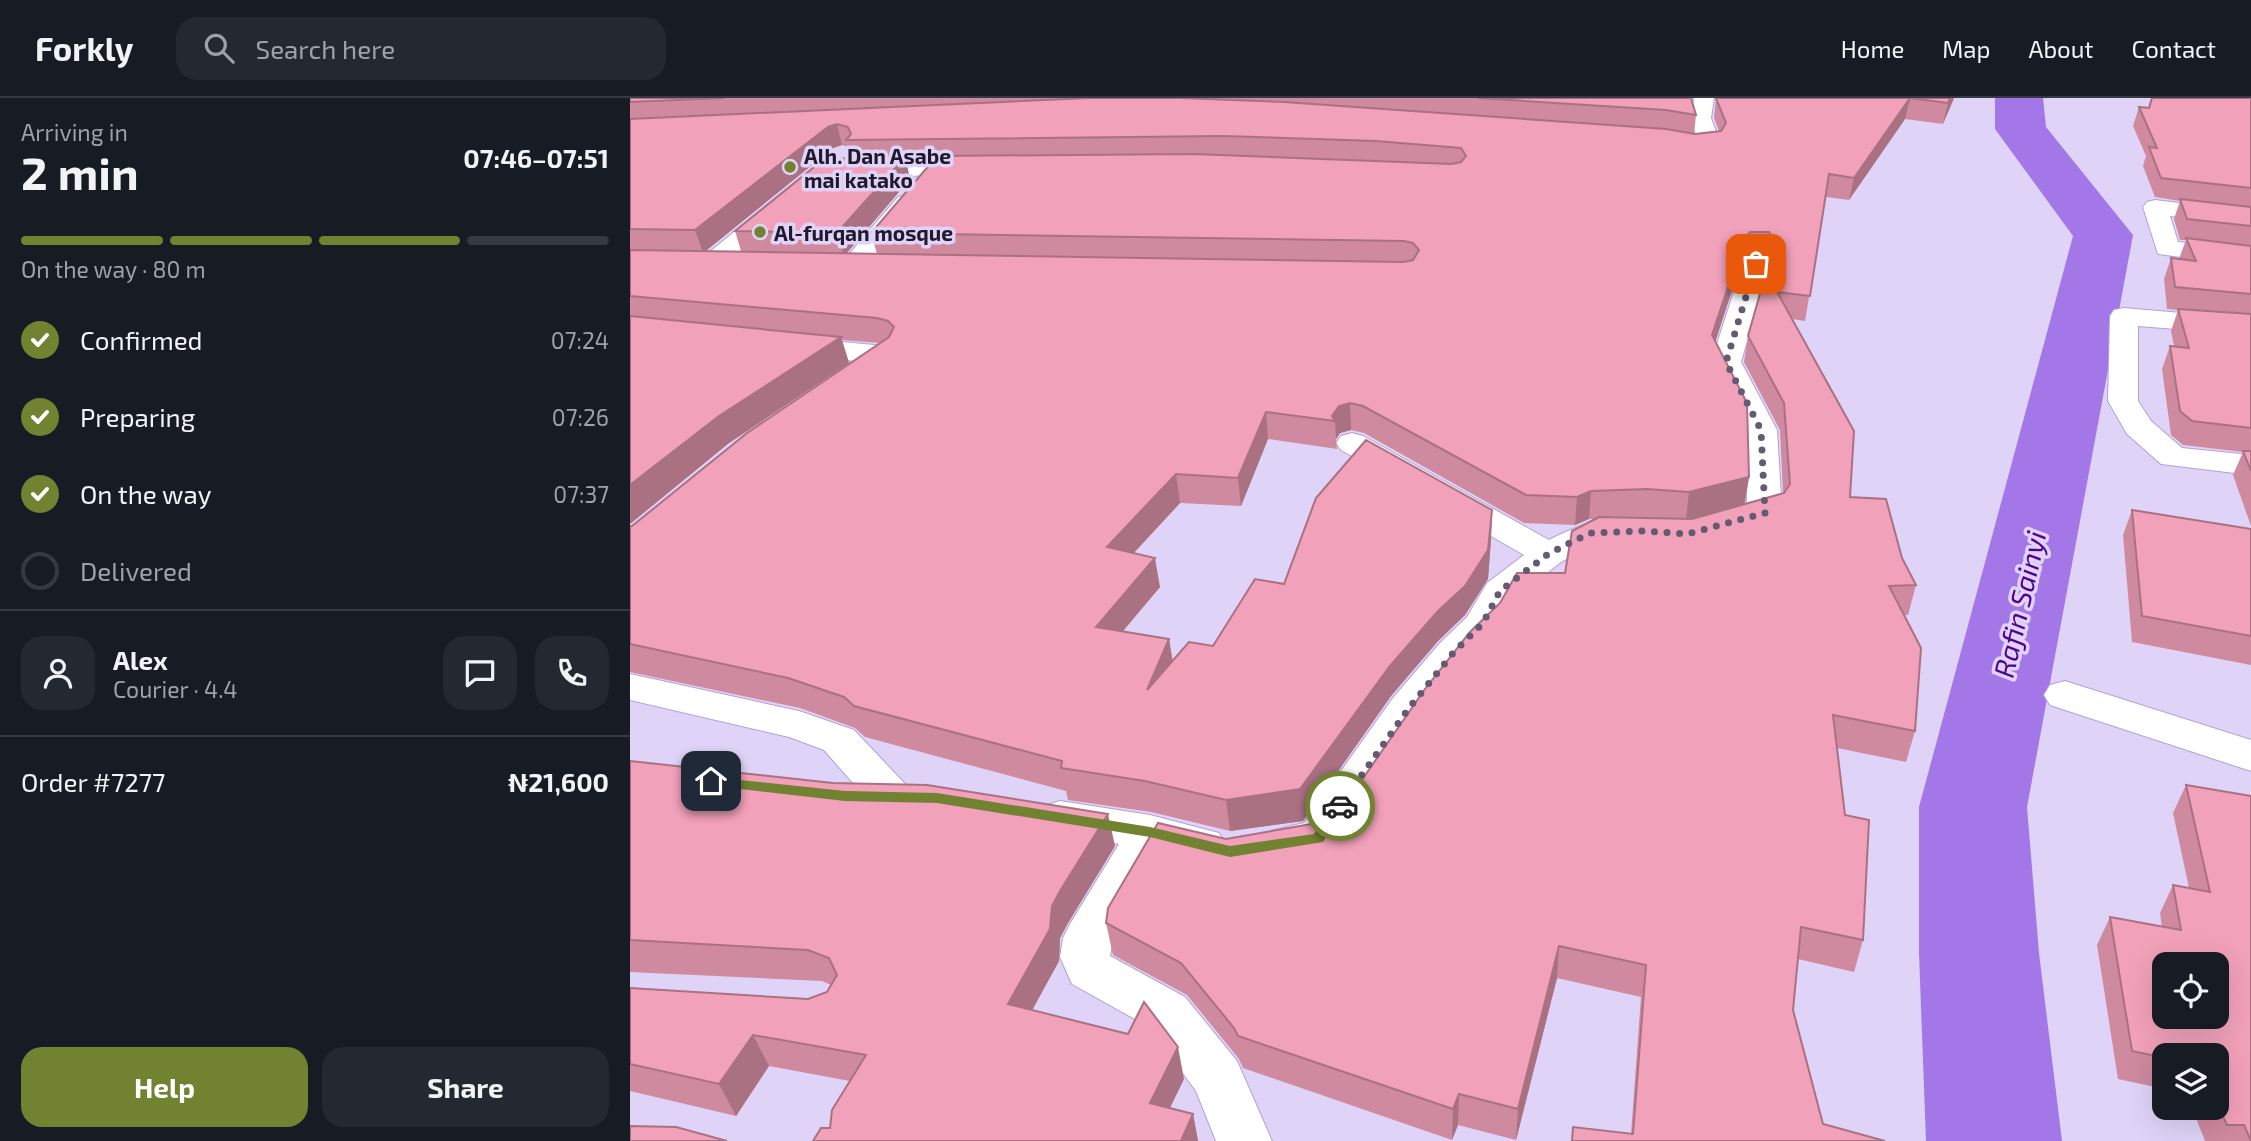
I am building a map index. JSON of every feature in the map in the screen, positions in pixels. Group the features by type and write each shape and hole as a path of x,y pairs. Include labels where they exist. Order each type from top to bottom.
{"street":[{"path":"1654,141 1693,146 1710,145 1702,118 1704,98"},
{"path":"855,146 835,167 998,167"},
{"path":"881,266 841,265 934,169"},
{"path":"750,264 699,264 793,197"},
{"path":"2251,219 2155,207 2167,248 2251,258"},
{"path":"1700,531 1765,513 1761,430 1726,362 1756,264"},
{"path":"2251,327 2124,316 2123,401 2138,427 2173,457 2251,466"},
{"path":"764,344 884,355 827,393"},
{"path":"1352,443 1548,554"},
{"path":"1017,811 1150,832 1230,852 1318,838 1409,708 1454,652 1483,623 1500,591 1548,554 1590,533 1655,532"},
{"path":"630,687 799,725 839,740 908,797 832,794"},
{"path":"2065,695 2251,756"},
{"path":"1150,832 1088,938 1085,957 1090,969 1167,1012 1219,1078 1244,1141"}],"building":[{"path":"630,98 724,98 630,102"},
{"path":"1089,98 1284,102 1666,129 1695,134 1721,131 1726,123 1716,98 1910,98 1854,178 1829,174 1810,296 1777,292 1854,431 1850,497 1886,499 1902,558 1916,585 1889,586 1921,648 1915,731 1833,715 1845,815 1869,820 1863,940 1801,927 1793,1010 1823,1124 1885,1141 1572,1141 1573,1127 1633,1134 1646,965 1559,946 1518,1109 1459,1094 1453,1109 1238,1036 1181,963 1106,923 1108,908 1158,823 1226,839 1334,820 1425,689 1470,632 1500,603 1517,573 1565,573 1572,531 1599,517 1692,519 1784,493 1790,484 1784,403 1748,336 1775,241 1769,232 1750,232 1744,239 1712,335 1747,403 1749,477 1689,492 1647,489 1591,491 1577,497 1526,495 1363,406 1350,403 1339,406 1332,416 1335,421 1266,412 1238,478 1176,474 1107,547 1155,558 1096,627 1169,639 1147,690 1189,642 1213,646 1255,579 1284,584 1316,498 1366,440 1492,510 1488,550 1465,586 1438,611 1390,666 1300,789 1226,800 1145,781 1061,768 1062,761 854,706 844,697 788,678 630,644 630,526 747,433 889,337 894,327 888,321 877,318 630,296 630,250 1404,262 1413,260 1419,250 1413,243 871,233 937,156 1194,154 1452,164 1461,162 1466,156 1461,148 1376,141 1223,136 846,140 851,134 848,127 837,124 828,127 695,230 630,229 630,119"},
{"path":"1478,98 1691,98 1696,115 1666,110"},
{"path":"1910,98 1950,98 1948,103"},
{"path":"2152,98 2251,98 2251,188 2161,178 2149,147 2157,148 2139,107 2149,108"},
{"path":"905,157 837,233 735,231 824,159"},
{"path":"2180,199 2251,207 2251,226 2187,219"},
{"path":"2186,238 2251,246 2251,294 2175,287 2171,258 2196,261"},
{"path":"2178,309 2251,314 2251,428 2192,421 2180,411 2170,346 2189,348"},
{"path":"630,316 841,337 719,416 630,485"},
{"path":"2243,451 2251,451 2251,471"},
{"path":"2132,510 2251,529 2251,636 2142,616"},
{"path":"630,761 833,783 927,785 1108,814 1052,906 1050,929 1008,1004 1128,1034 1144,1002 1178,1047 1150,1103 1193,1114 1181,1141 813,1141 821,1128 830,1128 832,1110 866,1055 753,1035 719,1084 630,1064 630,988 808,999 827,992 837,975 829,958 808,950 630,940"},
{"path":"2186,785 2251,796 2251,1141 2244,1125 2227,1125 2225,1120 2229,1120 2229,1043 2152,1043 2152,1055 2132,1051 2110,917 2181,930 2173,885 2210,892"},
{"path":"630,1126 676,1127 727,1141 630,1141"}],"waterway":[{"name":"Rafin Sainyi","path":"1994,1141 1979,953 1973,807 2103,235 2021,129 2019,98"}],"way so far":[{"path":"1340,806 1409,708 1454,652 1483,623 1500,591 1548,554 1590,533 1644,531 1687,534 1765,513 1761,430 1726,362 1756,264"}],"place":[{"name":"Alh. Dan Asabe mai katako","path":"790,167"},
{"name":"Al-furqan mosque","path":"760,232"}],"route":[{"path":"711,781 845,796 937,798 1150,832 1230,852 1318,838 1340,806"}]}
